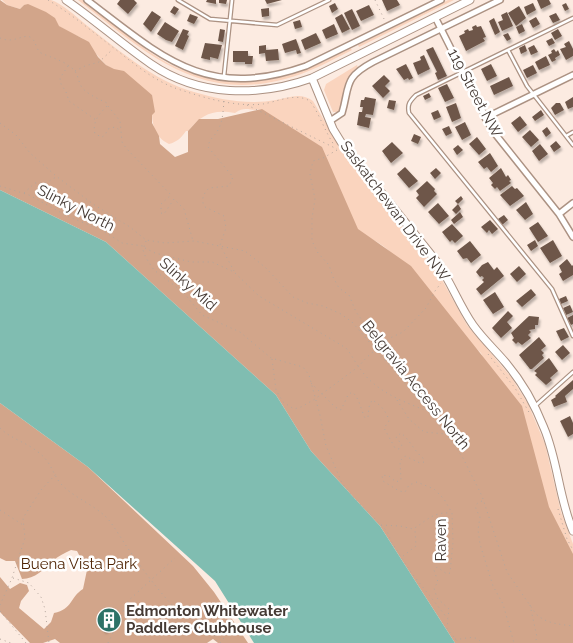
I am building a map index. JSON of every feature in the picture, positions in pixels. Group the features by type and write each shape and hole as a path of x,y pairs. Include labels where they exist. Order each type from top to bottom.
{"street":[{"path":"66,0 152,65 170,75 190,83 229,91 250,92 285,86 312,78 470,0"},
{"path":"87,0 162,55 179,65 198,72 223,77 248,78 286,73 306,66 441,0"},
{"path":"330,121 342,113 347,86 359,71 373,62 500,0"},
{"name":"119 Street NW","path":"435,17 485,118 500,142 558,214 573,237"},
{"path":"352,43 358,55"},
{"path":"485,118 573,75"},
{"name":"Saskatchewan Drive NW","path":"312,78 341,142 437,262 472,324 506,364 535,406 551,447 563,500 573,531"},
{"path":"558,214 573,203"}],"lane":[{"path":"178,0 210,19 277,25 329,0"},
{"path":"223,77 232,0"},
{"path":"573,18 416,95 410,101 408,107 409,113 552,289 573,336"},
{"path":"508,50 527,86 573,144"},
{"path":"566,136 573,132"},
{"path":"535,406 573,372"}],"path":[{"path":"375,0 388,26"},
{"path":"0,38 9,41 27,36 36,42 38,50 54,57 75,71 82,86 107,103 107,106 120,122 122,142 126,148 184,209 193,241"},
{"path":"75,71 99,62 114,48"},
{"path":"69,66 60,78 69,101 96,120"},
{"path":"224,101 222,122 208,147 233,177 229,186 209,188 202,200 205,207 224,216 226,228 220,245 234,272 259,296 346,348 356,361 358,367 374,384 397,399 428,411"},
{"path":"246,104 338,150"},
{"path":"107,106 96,120 94,130 98,136 105,135 108,129 114,127 121,131"},
{"path":"0,123 16,136 30,153 57,176 93,204 130,227 146,240 144,246"},
{"path":"331,141 338,150"},
{"path":"338,150 313,161 312,164 310,174 315,199 311,235 314,247 326,260 338,288 349,295 356,312 365,324 364,335"},
{"path":"24,193 35,183 46,183 57,176"},
{"path":"271,358 276,390 283,402 294,409 301,407 358,367 390,338 403,332 426,308 442,282 366,185"},
{"name":"Slinky North","path":"0,186 24,193 69,217 108,233 122,243 144,246 155,253 191,262 212,262 234,272"},
{"path":"171,195 161,204 160,210 162,214 167,211 174,199"},
{"name":"Belgravia Access North","path":"146,240 165,243 193,241 245,251 266,268 292,297 307,303 323,306 342,314 352,322 428,411 463,458 483,500 507,572 541,618 550,623 573,626"},
{"name":"Slinky Mid","path":"144,246 146,258 154,270 183,292 202,315 240,332 271,358 303,367 309,375 326,446 342,482 353,497 387,531 410,571 448,619"},
{"path":"486,351 515,388 531,417"},
{"path":"311,383 322,393"},
{"name":"Raven","path":"322,393 335,407 341,410 348,394 352,392 357,396 359,408 365,418 368,417 368,408 372,400 377,402 387,414 389,420 384,428 395,448 399,449 402,445 396,437 401,433 415,452 424,459 424,462 420,463 406,456 400,461 400,480 396,482 389,476 382,475 383,481 399,491 405,492 409,485 417,482 434,489 444,499 452,513 453,542 450,573 447,574 437,567 434,570 438,582 434,588 437,598 449,608 448,619"},
{"path":"397,399 409,419 424,432 446,434"},
{"path":"0,428 7,435 38,452 51,465 61,484 107,519 152,580 182,616 201,620 212,628 219,643 230,630"},
{"path":"0,605 12,578 25,538 23,518 41,490 56,474"},
{"path":"483,500 475,506 480,517 478,530 480,544 514,643"},
{"path":"557,504 567,539 573,550"},
{"path":"0,510 24,526"},
{"path":"381,525 415,529 428,517 442,513 452,513"},
{"path":"402,556 415,548 415,529"},
{"path":"105,643 108,643 118,626 128,601 175,558"},
{"path":"12,578 29,583 40,597 45,609 49,643"},
{"path":"529,602 537,637 534,643"},
{"path":"0,611 26,643"},
{"path":"448,619 447,629 459,643"},
{"path":"454,639 472,637 482,643"},
{"path":"0,639 11,643"}],"shaded area":[{"path":"0,0 7,5 20,9 28,4 46,12 55,18 59,26 89,42 98,57 106,65 124,71 152,95 155,112 152,115 152,123 159,136 160,144 175,157 188,152 188,131 199,119 218,119 262,109 322,147 358,229 411,266 522,406 549,507 573,554 573,643 455,643 380,526 311,451 276,395 106,242 0,190"},
{"path":"2,0 51,0 69,10 136,63 164,80 194,92 245,102 300,96 313,101 340,148 437,271 467,325 511,377 528,404 545,444 561,512 573,544 573,573 481,353 468,341 387,249 369,238 352,232 263,118 262,109 245,109 235,113 214,112 208,114 198,120 179,139 169,144 158,135 155,129 152,116 152,95 106,65 82,38 70,33 24,5 20,9 7,5"},
{"path":"78,0 83,0 159,58 175,67 209,78 245,81 281,77 311,67 350,48 352,50 311,70 285,79 253,85 224,84 198,78 173,67 125,37"},
{"path":"448,0 454,0 359,47 358,45"},
{"path":"357,65 358,68 345,84 340,109 338,112 333,112 324,90 326,84"},
{"name":"Buena Vista Park","path":"0,403 88,467 193,566 214,592 248,643 218,643 213,639 207,643 60,643 55,639 43,643 30,643 0,612 0,577 10,589 20,583 27,585 29,591 21,601 19,608 44,629 51,622 54,613 65,609 83,589 87,570 77,551 71,550 35,575 22,579 15,561 6,561 0,558"}],"water":[{"path":"0,190 106,242 276,395 311,451 380,526 455,643 254,643 215,581 88,467 0,403"}],"building":[{"path":"120,0 134,0 137,3 128,14 117,4"},
{"path":"207,0 216,0 216,4 206,2"},
{"path":"219,0 227,0 226,4 219,3"},
{"path":"265,0 282,0 267,4"},
{"path":"382,0 397,0 400,5 387,11"},
{"path":"537,0 549,0 551,4 541,9"},
{"path":"335,3 338,9 332,13 329,6"},
{"path":"533,3 536,10 527,15 524,7"},
{"path":"566,3 569,9 565,11 562,5"},
{"path":"369,5 374,15 361,21 356,11"},
{"path":"174,6 179,9 175,15 170,12"},
{"path":"519,6 526,18 516,26 508,13"},
{"path":"269,8 269,16 262,17 261,9"},
{"path":"352,9 360,26 352,30 344,13"},
{"path":"152,11 161,17 151,32 143,24"},
{"path":"507,12 513,26 502,31 498,22 503,20 501,15"},
{"path":"556,13 560,20 553,23 549,16"},
{"path":"190,14 198,17 194,24 187,21"},
{"path":"342,14 350,29 342,33 335,18"},
{"path":"536,17 540,24 533,28 529,21"},
{"path":"494,18 500,32 495,35 489,21"},
{"path":"300,20 302,27 295,29 293,22"},
{"path":"165,22 179,31 172,42 157,34"},
{"path":"334,24 338,34 326,39 322,30"},
{"path":"522,24 525,31 519,34 516,27"},
{"path":"476,25 477,27 481,26 486,37 483,38 485,41 466,51 459,36 468,29 469,31 473,30 472,27"},
{"path":"183,29 189,31 187,35 189,36 183,50 175,46"},
{"path":"220,29 225,30 223,42 218,41"},
{"path":"558,29 562,36 555,40 551,33"},
{"path":"316,33 321,43 305,50 301,40"},
{"path":"508,33 511,39 507,41 503,35"},
{"path":"552,38 555,43 549,46 546,41"},
{"path":"296,39 301,53 297,54 296,50 285,53 282,44"},
{"path":"569,41 573,49 573,56 566,60 560,49 566,47 564,44"},
{"path":"205,43 222,45 218,59 210,57 210,60 201,58"},
{"path":"266,45 266,50 278,49 279,60 266,61 265,53 259,54 259,46"},
{"path":"525,45 527,51 521,54 519,48"},
{"path":"534,45 538,52 531,55 528,48"},
{"path":"433,47 447,76 438,80 435,73 437,72 426,50"},
{"path":"554,49 556,52 558,50 560,55 552,62 548,55"},
{"path":"233,51 248,51 248,56 253,56 252,64 233,62"},
{"path":"424,55 430,69 418,75 413,63 421,60 420,57"},
{"path":"546,56 550,65 539,70 535,62"},
{"path":"406,64 413,78 409,80 408,78 404,80 396,69"},
{"path":"491,64 497,76 487,81 481,69"},
{"path":"533,65 537,73 527,78 523,70"},
{"path":"384,75 390,81 385,86 390,91 383,98 372,86"},
{"path":"509,77 513,86 494,95 490,86"},
{"path":"447,84 454,98 445,102 438,88"},
{"path":"429,93 431,97 425,100 423,96"},
{"path":"365,97 376,99 373,115 366,114 365,117 371,118 369,128 357,125 359,112 362,112 363,107 360,107 361,100 364,100"},
{"path":"573,97 573,107 568,109 565,102"},
{"path":"389,100 396,101 394,110 387,108"},
{"path":"456,103 461,118 452,122 446,107"},
{"path":"556,103 560,103 564,110 555,115 551,108"},
{"path":"438,110 441,117 434,120 431,113"},
{"path":"541,110 544,115 535,121 532,117"},
{"path":"520,116 527,125 518,132 511,123"},
{"path":"465,122 471,135 462,140 455,127"},
{"path":"449,126 452,133 446,136 442,129"},
{"path":"547,127 551,133 546,137 542,131"},
{"path":"530,130 539,140 531,147 522,137"},
{"path":"414,134 421,137 418,144 411,141"},
{"path":"477,137 486,149 479,155 469,144"},
{"path":"556,141 561,147 554,152 550,146"},
{"path":"392,142 403,153 391,163 382,151"},
{"path":"540,144 548,154 539,161 532,151"},
{"path":"458,145 463,150 457,155 453,149"},
{"path":"490,153 498,166 491,172 487,167 484,169 478,162"},
{"path":"405,167 418,181 409,188 397,174"},
{"path":"436,168 441,173 435,179 430,173"},
{"path":"501,168 506,177 508,175 511,183 500,191 497,187 495,189 491,185 493,183 489,178"},
{"path":"427,181 437,194 424,207 416,198 419,195 416,191"},
{"path":"512,186 515,189 517,188 524,196 510,206 500,195"},
{"path":"461,196 463,199 458,204 455,201"},
{"path":"526,202 533,214 525,220 516,210"},
{"path":"438,203 449,216 439,224 428,212"},
{"path":"458,204 461,209 456,214 452,210"},
{"path":"460,212 463,217 454,224 451,220"},
{"path":"504,215 508,220 502,225 498,219"},
{"path":"490,220 498,229 492,234 489,230 487,233 481,227"},
{"path":"538,222 548,236 538,242 529,228"},
{"path":"452,224 463,236 455,243 452,240 450,242 442,232"},
{"path":"535,240 538,246 531,251 527,245"},
{"path":"553,240 562,256 550,263 540,248"},
{"path":"470,241 481,255 471,263 467,258 463,259 457,251"},
{"path":"567,259 573,265 573,275 563,281 559,274 562,272 559,266"},
{"path":"488,262 494,270 497,267 504,276 481,295 476,289 484,282 482,280 484,278 480,277 476,272 482,265"},
{"path":"519,266 526,274 517,282 510,274"},
{"path":"531,289 536,295 522,307 516,301"},
{"path":"495,292 504,307 493,314 483,300"},
{"path":"566,296 568,301 561,304 559,299"},
{"path":"570,305 573,312 566,315 563,308"},
{"path":"508,311 513,316 507,322 512,328 501,338 492,328"},
{"path":"573,315 573,324 571,325 567,318"},
{"path":"529,316 539,317 538,325 535,325 535,329 529,330 531,332 528,335 531,338 522,345 518,342 516,344 512,340 514,338 511,333"},
{"path":"564,328 569,337 561,341 556,331"},
{"path":"539,337 546,346 541,350 544,353 542,355 544,358 530,369 519,355"},
{"path":"563,345 570,353 562,360 555,352"},
{"path":"549,358 558,371 550,378 552,380 546,385 535,375 537,373 534,371"},
{"path":"573,380 573,389 565,396 567,402 554,407 551,400"},
{"path":"570,416 573,423 573,434 568,437 560,421"},
{"name":"Edmonton Whitewater Paddlers Clubhouse","path":"105,611 115,621 105,631 99,624 104,619 100,615"}],"place":[{"name":"Edmonton Whitewater Paddlers Clubhouse","path":"109,620"}]}
